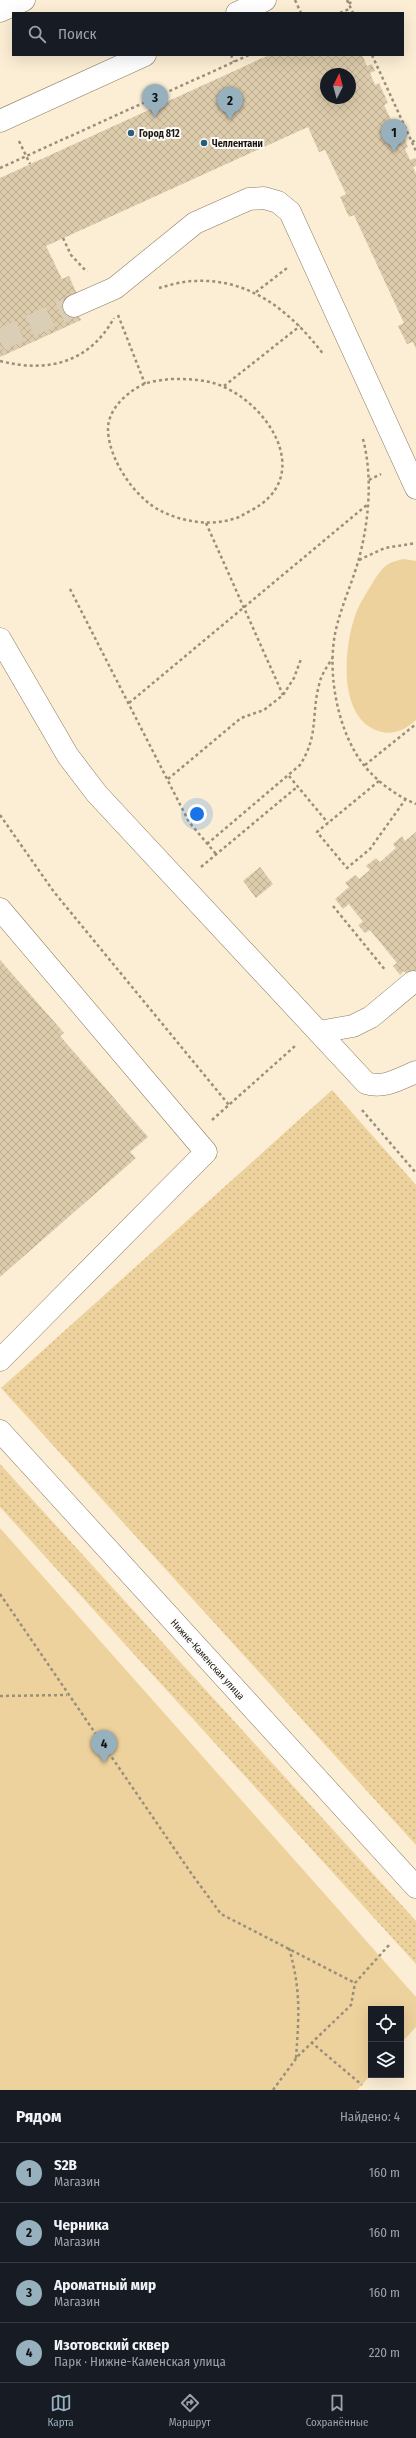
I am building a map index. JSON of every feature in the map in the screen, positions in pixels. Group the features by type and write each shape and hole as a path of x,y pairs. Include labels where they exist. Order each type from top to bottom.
{"street":[{"path":"0,11 24,0"},
{"path":"239,12 265,0"},
{"path":"0,121 142,56"},
{"path":"74,306 115,288 195,223 249,199 264,198 278,202 290,212 416,488"},
{"path":"0,639 68,756 93,789 366,1083 375,1086 385,1085 416,1072"},
{"path":"0,909 206,1152 0,1360"},
{"path":"317,1030 353,1026 370,1017 408,987"},
{"name":"Нижне-Каменская улица","path":"0,1431 416,1887"}],"path":[{"path":"295,0 301,12"},
{"path":"347,0 353,12"},
{"path":"349,4 352,0"},
{"path":"342,12 351,8"},
{"path":"231,56 234,62"},
{"path":"0,168 247,56"},
{"path":"372,56 416,151"},
{"path":"412,142 416,140"},
{"path":"63,238 71,255 83,269 98,281 115,288 134,291 194,281 226,282 256,292 283,309 300,326 328,359"},
{"path":"256,292 308,251"},
{"path":"0,361 27,367 45,367 63,363 79,355 95,343 107,329 117,312 145,384"},
{"path":"224,386 300,326"},
{"path":"171,379 198,379 224,386 249,403 259,413 275,438 283,457 282,477 273,494 258,507 234,519 206,523 184,519 161,512 136,492 121,472 108,429 112,413 126,396 145,384 171,379"},
{"path":"362,435 369,480 368,504 359,560 335,634 333,657 334,683 340,715 355,752 378,781 405,800 416,804"},
{"path":"129,704 368,504"},
{"path":"206,523 282,695"},
{"path":"359,560 385,548 416,543"},
{"path":"70,589 190,822 216,854"},
{"path":"207,844 289,776 300,765 309,752 314,736 318,686 321,676 333,657"},
{"path":"168,779 241,718 264,710 282,695 294,678 301,659"},
{"path":"365,765 416,724"},
{"path":"289,776 328,823"},
{"path":"378,781 317,832 347,868 370,849 405,800"},
{"path":"211,858 298,787"},
{"path":"0,815 54,892 230,1105"},
{"path":"333,906 408,987"},
{"path":"193,1138 317,1030"},
{"path":"0,1594 68,1695 221,1914 355,1983"},
{"path":"0,1696 68,1695"},
{"path":"273,2090 296,2058 351,2005 355,1983 389,1945"},
{"path":"289,1948 297,1977 299,2005 296,2058"},
{"path":"311,2042 362,2085"}],"shaded area":[{"path":"404,559 416,561 416,720 408,727 389,733 378,731 365,723 356,712 350,698 347,682 348,648 356,614 375,578 387,565"},
{"path":"332,1090 416,1185 416,1845 1,1388"},
{"path":"0,1464 416,1921 416,1964 0,1507"},
{"path":"0,1528 416,1997 416,2027 404,2040 404,2006 368,2006 368,2078 357,2090 0,2090"}],"building":[{"path":"267,56 362,56 367,66 372,64 375,71 370,73 375,85 379,83 388,103 384,105 395,129 399,127 408,147 405,149 410,160 415,158 416,160 416,166 413,167 416,174 416,349 413,342 407,344 398,326 404,323 354,215 349,217 340,197 346,194 325,150 319,152 308,127 46,246 62,279 69,276 80,301 74,306 81,320 0,357 0,178"},
{"path":"416,832 416,986 404,971 400,975 393,966 397,963 370,930 365,933 358,925 363,922 349,904 343,909 335,899 349,887 345,883 355,875 359,879 370,870 366,866 376,858 380,862 396,848 393,844 402,836 405,841"},
{"path":"260,867 273,884 256,898 243,881"},
{"path":"0,960 64,1033 60,1036 148,1137 130,1152 136,1158 0,1277"}],"tunnel":[{"path":"0,340 74,306"}],"place":[{"name":"Ароматный мир","path":"155,117"},
{"name":"Черника","path":"230,120"},
{"name":"Город 812","path":"131,133"},
{"name":"Челлентани","path":"204,143"},
{"name":"S2B","path":"394,152"},
{"name":"Изотовский сквер","path":"104,1763"}]}
